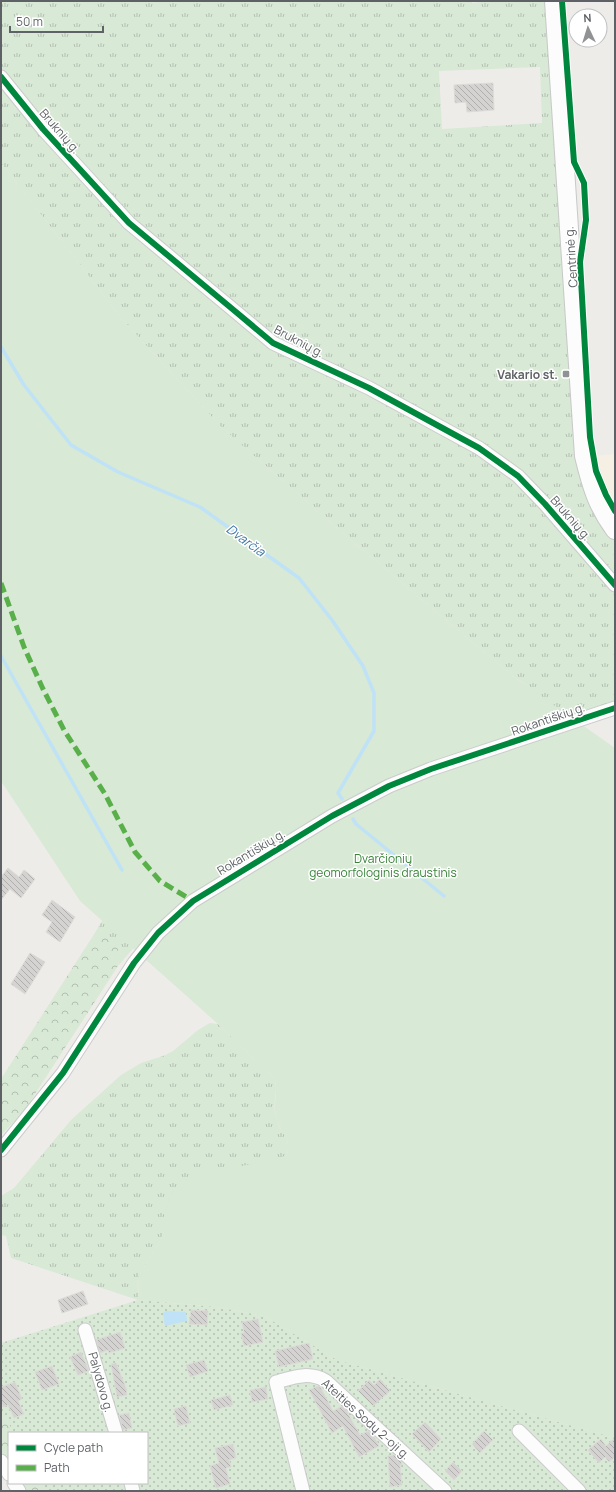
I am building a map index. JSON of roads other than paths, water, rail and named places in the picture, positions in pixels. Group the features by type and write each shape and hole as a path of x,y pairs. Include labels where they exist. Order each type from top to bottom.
{"main road":[{"name":"Centrinė g.","path":"554,1 584,456 589,478 596,497 604,514 615,530"}],"street":[{"name":"Bruknių g.","path":"1,77 42,129 129,223 236,312 273,342 369,388 479,448 518,476 545,504 615,585"},
{"name":"Rokantiškių g.","path":"1,1150 63,1073 134,963 158,933 193,901 332,816 389,786 431,769 615,708"},
{"name":"Palydovo g.","path":"85,1330 116,1432"},
{"name":"Ateities Sodų 2-oji g.","path":"303,1491 276,1382 307,1375 319,1377 326,1381 445,1491"},
{"path":"520,1431 579,1491"},
{"path":"1,1461 8,1472"}],"water":[{"path":"166,1311 186,1312 187,1321 165,1326 163,1313"}],"waterway":[{"name":"Dvarčia","path":"1,347 24,385 71,445 118,472 200,507 299,578 332,620 363,666 374,693 374,731 338,793 342,799"},
{"path":"1,656 122,870"},
{"name":"Dvarčia","path":"353,819 356,824 444,896"}],"place":[{"name":"Vakario st.","path":"566,374"}],"park label":[{"name":"Dvarčionių geomorfologinis draustinis","path":"383,865"}]}
